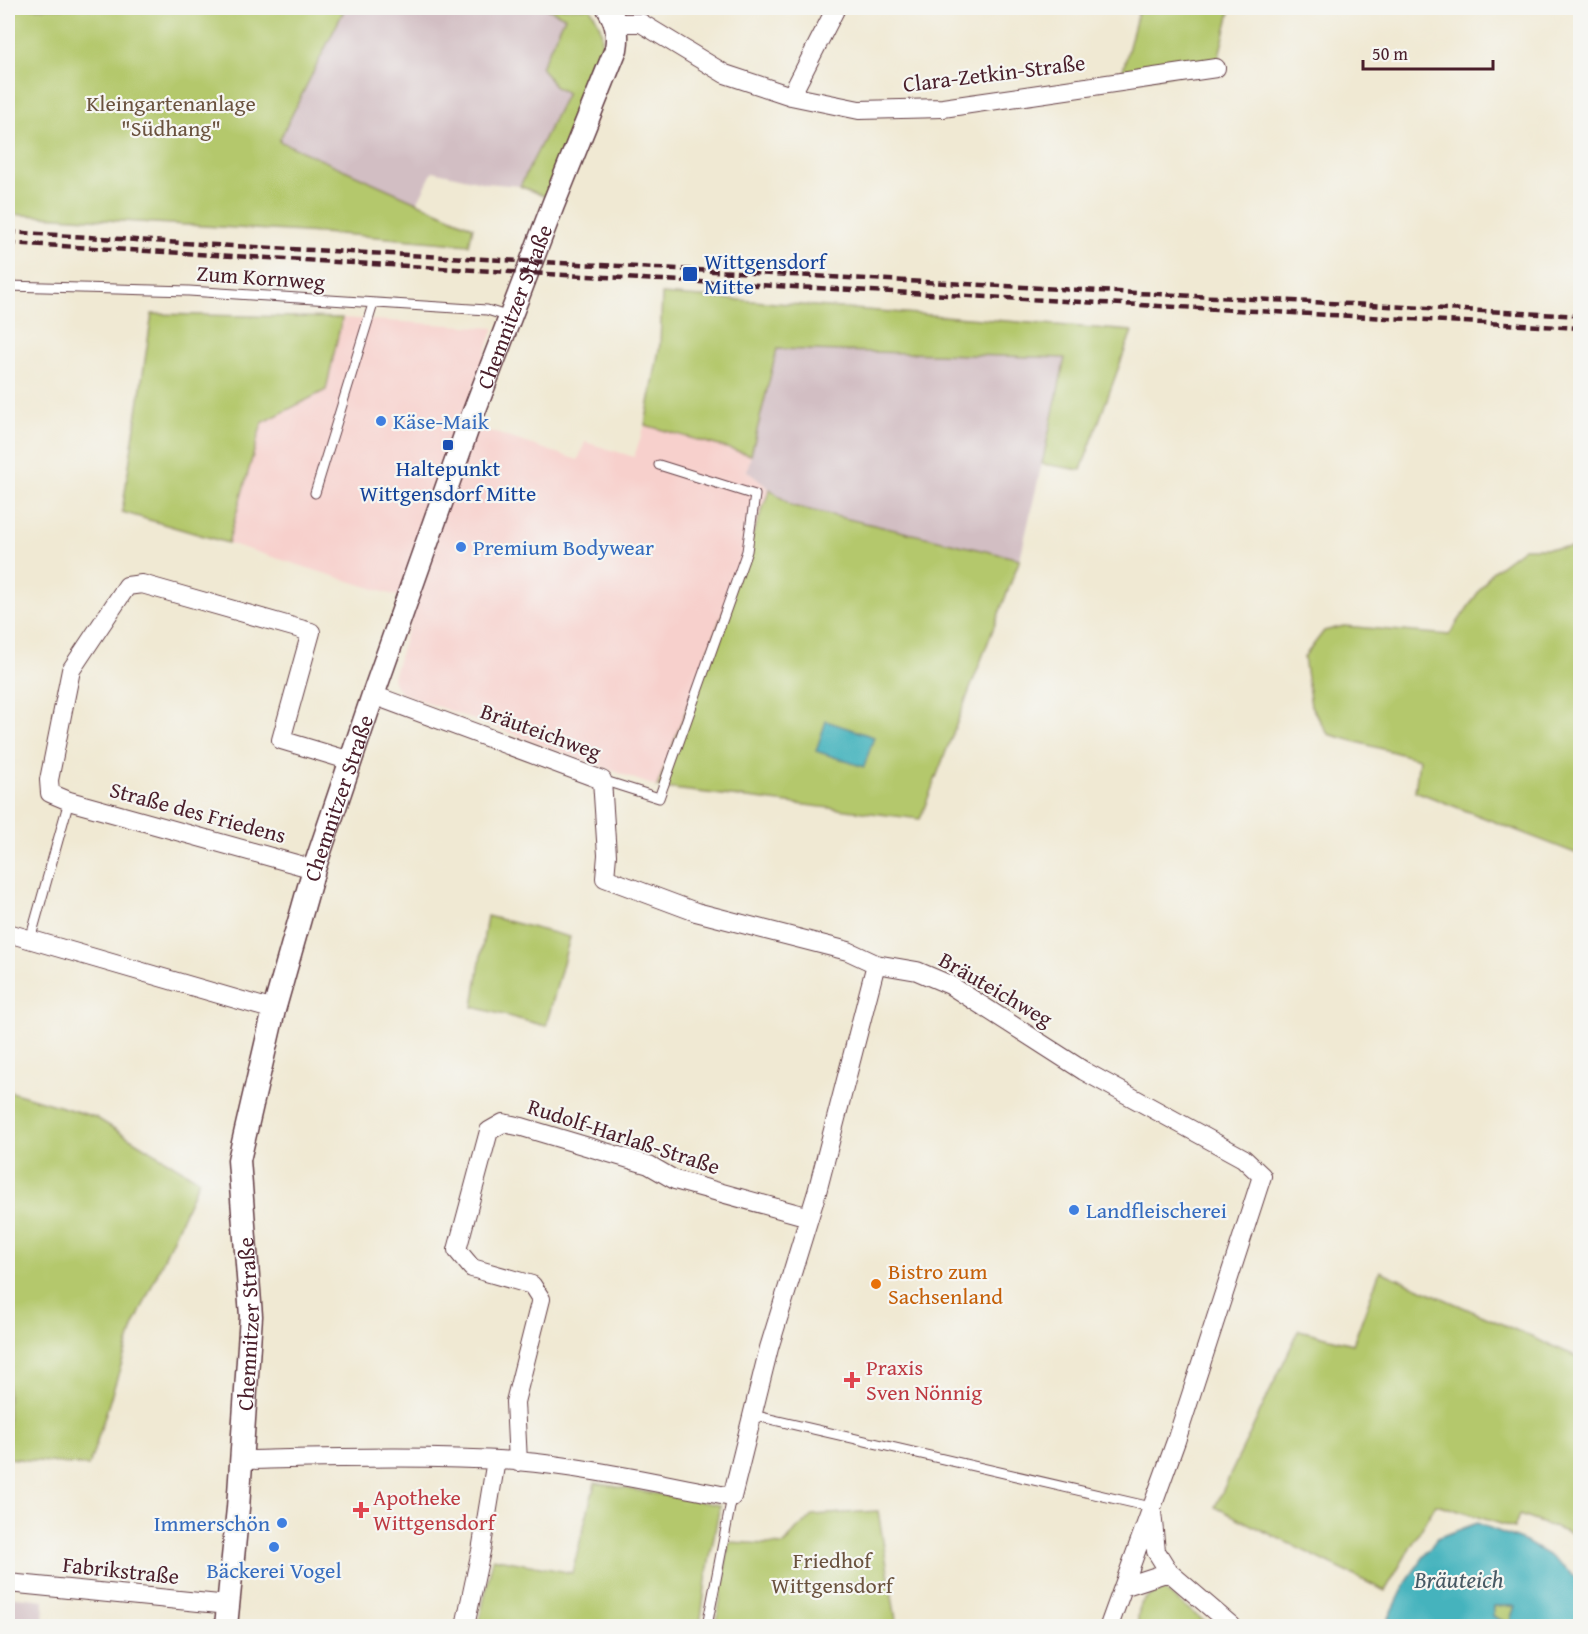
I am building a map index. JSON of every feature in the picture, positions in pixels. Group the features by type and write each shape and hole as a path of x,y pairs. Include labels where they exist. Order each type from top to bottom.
{"street":[{"path":"791,96 836,8"},
{"name":"Clara-Zetkin-Straße","path":"612,15 641,23 725,74 791,96 859,110 943,108 1216,69"},
{"name":"Chemnitzer Straße","path":"227,1616 242,1460 251,1316 239,1160 274,1010 314,869 467,430 616,49 618,36 612,15"},
{"name":"Straße des Friedens","path":"314,869 69,801 50,793 49,780 71,670 127,586 142,584 311,632 281,740 351,761"},
{"name":"Bräuteichweg","path":"373,695 602,780 607,855 605,878 696,912 848,951 876,964 917,971 950,986 1084,1071 1244,1158 1262,1176 1176,1441 1109,1626"},
{"path":"8,933 274,1010"},
{"path":"242,1460 381,1456 518,1461 584,1470 732,1497 769,1348 809,1217 876,964"},
{"name":"Rudolf-Harlaß-Straße","path":"518,1461 515,1402 541,1299 532,1285 472,1268 457,1250 489,1131 503,1123 522,1127 649,1165 675,1180 809,1217"},
{"path":"465,1626 481,1551 496,1460"},
{"name":"Bräuteichweg","path":"1151,1507 1156,1551 1169,1572 1232,1626"},
{"path":"1123,1587 1169,1572"},
{"name":"Fabrikstraße","path":"8,1582 227,1616"}],"lane":[{"name":"Zum Kornweg","path":"8,286 189,291 487,310 510,317"},
{"path":"315,493 374,304"},
{"path":"602,780 659,798 747,551 755,495 659,465"},
{"path":"30,940 69,801"},
{"path":"752,1415 1151,1507"},
{"path":"707,1626 732,1497"}],"shaded area":[{"path":"345,8 546,8 565,17 568,93 520,186 486,183 433,171 417,203 279,141"},
{"path":"342,318 494,328 462,422 578,460 585,442 634,457 645,425 751,455 747,471 770,489 657,787 401,693 392,680 416,602 228,543 262,422 326,390"},
{"path":"777,349 1066,358 1020,559 792,506 747,471"},
{"path":"8,1596 44,1600 43,1626 8,1626"}],"green space":[{"name":"Kleingartenanlage \"Südhang\"","path":"8,8 345,8 279,141 473,227 469,245 353,235 8,214"},
{"path":"546,8 590,8 602,34 602,47 599,62 546,197 520,186 567,93 555,87 541,67 565,17"},
{"path":"1139,8 1231,8 1216,68 1120,82"},
{"path":"662,294 1132,331 1081,470 1042,464 1065,358 777,349 751,455 645,425 660,344"},
{"path":"152,314 342,318 326,390 262,423 228,543 122,512"},
{"path":"770,489 792,506 1020,559 920,819 657,787"},
{"path":"1524,548 1572,548 1580,553 1580,855 1415,791 1419,759 1328,734 1311,706 1304,657 1324,631 1344,626 1449,635 1492,572"},
{"path":"487,916 570,937 546,1026 473,1007"},
{"path":"8,1091 95,1117 199,1180 133,1328 89,1466 8,1458"},
{"path":"1380,1271 1580,1358 1580,1537 1519,1515 1514,1528 1436,1504 1385,1591 1215,1507 1299,1330 1353,1344"},
{"path":"595,1483 720,1505 700,1626 478,1626 493,1558 572,1573"},
{"name":"Friedhof Wittgensdorf","path":"878,1511 897,1626 716,1626 729,1542 784,1545 813,1515"},
{"path":"1164,1590 1210,1626 1138,1626 1142,1602 1151,1595"},
{"path":"1494,1606 1515,1606 1509,1624 1493,1616"}],"water":[{"path":"826,721 874,737 864,767 816,751"},
{"name":"Bräuteich","path":"1477,1523 1526,1542 1550,1556 1580,1581 1580,1626 1385,1626 1408,1579 1437,1538","holes":["1494,1606 1515,1606 1509,1624 1493,1616"]}],"railway":[{"path":"8,232 215,245 1580,316"},
{"path":"8,243 528,273 1580,328"}],"place":[{"name":"Wittgensdorf Mitte","path":"690,274"},
{"name":"Käse-Maik","path":"381,421"},
{"name":"Haltepunkt Wittgensdorf Mitte","path":"448,445"},
{"name":"Premium Bodywear","path":"461,547"},
{"name":"Landfleischerei","path":"1074,1210"},
{"name":"Bistro zum Sachsenland","path":"876,1284"},
{"name":"Praxis Sven Nönnig","path":"852,1380"},
{"name":"Apotheke Wittgensdorf","path":"361,1510"},
{"name":"Immerschön","path":"282,1523"},
{"name":"Bäckerei Vogel","path":"274,1547"}]}
